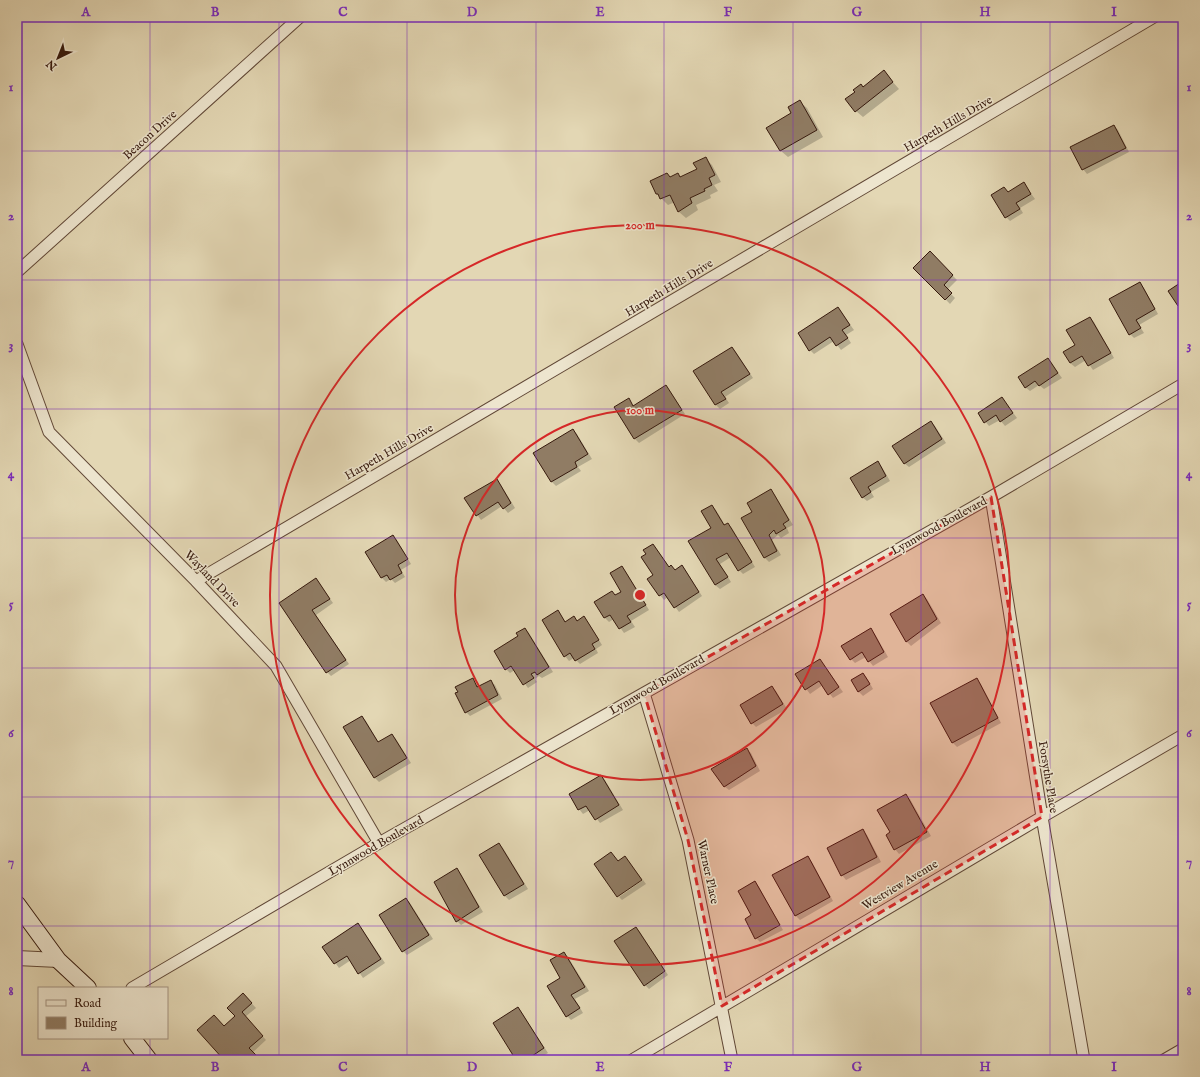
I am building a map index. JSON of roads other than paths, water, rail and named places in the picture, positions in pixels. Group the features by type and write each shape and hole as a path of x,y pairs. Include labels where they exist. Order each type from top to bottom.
{"main road":[{"path":"17,904 58,960 87,987"},
{"path":"133,1039 149,1060"}],"street":[{"name":"Beacon Drive","path":"17,272 300,17"},
{"name":"Harpeth Hills Drive","path":"196,581 1154,17"},
{"name":"Wayland Drive","path":"17,344 49,432 196,581 276,666 379,843"},
{"name":"Lynnwood Boulevard","path":"134,987 379,843 991,497 1183,384"},
{"name":"Forsythe Place","path":"991,497 1042,817 1084,1060"},
{"name":"Warner Place","path":"644,693 688,840 732,1060"},
{"name":"Westview Avenue","path":"632,1060 1183,735"},
{"path":"17,958 58,960"},
{"path":"1164,1060 1183,1049"}]}
